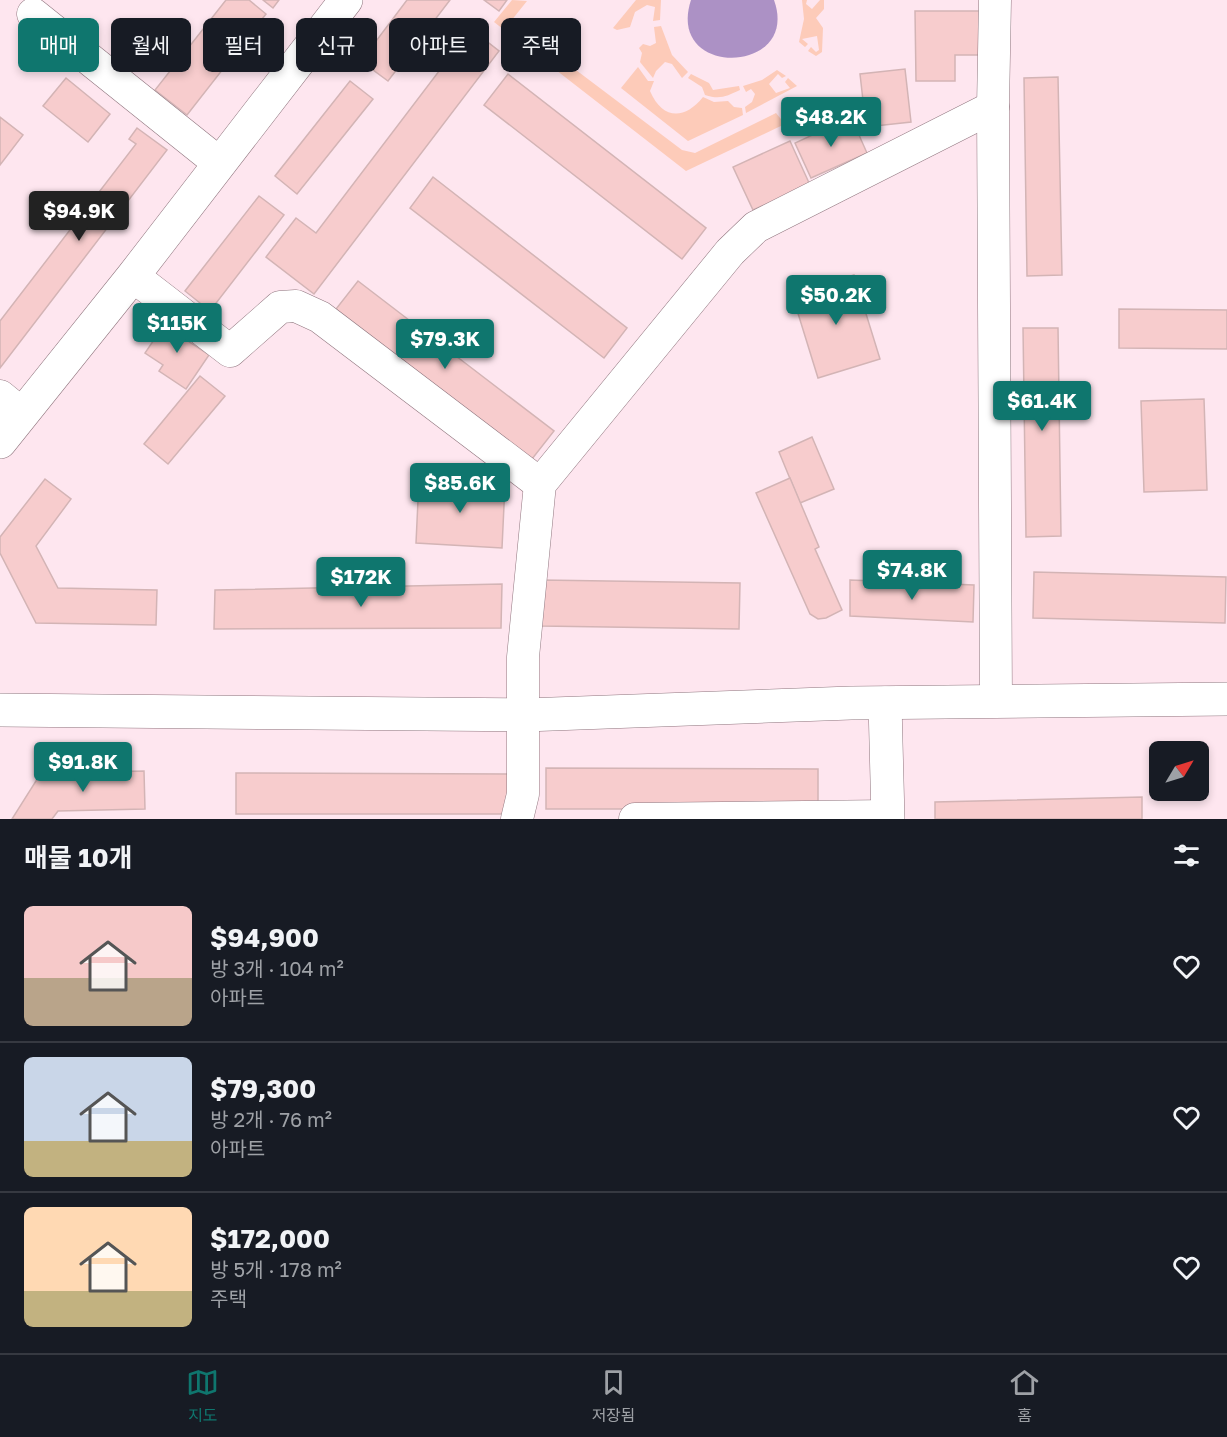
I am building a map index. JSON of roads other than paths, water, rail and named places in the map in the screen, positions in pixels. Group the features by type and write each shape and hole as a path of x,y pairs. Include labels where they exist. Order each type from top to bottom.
{"main road":[{"path":"0,442 11,405 133,276 346,0"},
{"path":"0,710 525,715 885,703 1227,699"},
{"path":"885,703 888,817"}],"street":[{"path":"995,0 993,107 996,701"},
{"path":"33,14 219,162"},
{"path":"517,819 522,794 525,715 523,657 540,484 730,252 756,227 993,107"},
{"path":"133,276 230,351 280,307 296,306 320,317 540,484"},
{"path":"635,819 888,817"}]}
